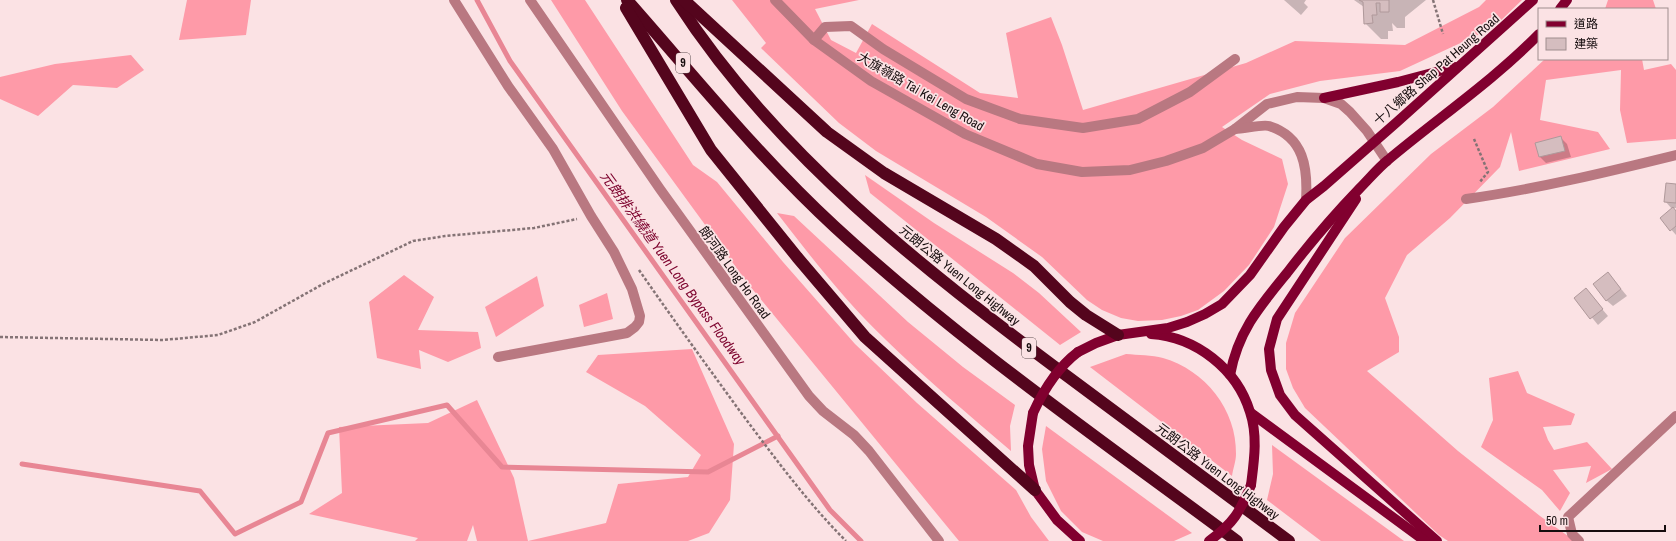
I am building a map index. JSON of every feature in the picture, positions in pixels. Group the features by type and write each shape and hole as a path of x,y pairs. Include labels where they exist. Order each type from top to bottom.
{"highway":[{"path":"621,0 711,150 807,269 865,337 1035,490"},
{"name":"9","path":"627,0 769,160 834,226 889,276 1003,366 1237,541"},
{"name":"元朗公路 Yuen Long Highway","path":"676,0 716,58 747,96 820,172 892,238 1011,334 1289,541"},
{"path":"684,0 827,132 884,173 996,239 1034,266 1076,306 1118,335"}],"main road":[{"name":"十八鄉路 Shap Pat Heung Road","path":"1135,333 1168,328 1187,322 1222,304 1250,275 1284,226 1306,200 1324,186 1534,0"},
{"path":"1561,8 1567,0"},
{"path":"1230,375 1240,339 1258,310 1304,251 1340,210 1387,161 1497,74 1538,35"},
{"path":"1324,98 1398,82 1457,67"},
{"path":"1370,178 1277,320 1269,349 1271,370 1280,395 1295,415 1437,541"},
{"path":"1080,541 1057,520 1035,490 1028,465 1028,446 1033,413 1050,381 1066,361 1078,352 1096,343 1118,335 1135,333 1159,335 1180,340 1202,350 1220,364 1230,375 1244,396 1251,413 1255,455 1250,485 1244,502 1234,520 1209,541"},
{"path":"1251,413 1425,541"}],"street":[{"path":"454,0 508,86 553,149 591,216 614,252 632,289 640,316 639,322 627,333 498,357"},
{"name":"朗河路 Long Ho Road","path":"530,0 660,189 809,396 823,411 854,435 869,451 939,541"},
{"name":"大旗嶺路 Tai Kei Leng Road","path":"775,0 814,40 871,81 965,134 1037,164 1082,172 1130,170 1166,161 1202,148 1235,129 1267,104 1297,97 1324,98 1341,104 1350,112 1387,161"},
{"path":"814,40 826,27 850,26 966,99 1020,119 1083,128 1138,119 1190,92 1235,59"},
{"path":"1235,129 1268,126 1295,142 1304,162 1306,200"},
{"path":"1466,200 1621,169 1676,155"},
{"path":"1579,541 1572,534 1568,517 1676,416"}],"path":[{"path":"1433,0 1443,34"},
{"path":"1466,200 1488,172 1474,139"},
{"path":"0,337 163,340 218,335 255,322 323,284 413,241 453,235 534,228 591,216"},
{"path":"635,264 674,321 788,475 827,523 846,541"}],"shaded area":[{"path":"187,0 251,0 246,35 179,40"},
{"path":"551,0 585,0 693,165 717,182 783,262 855,344 917,403 1016,490 1031,517 1049,541 959,541 749,285 622,111"},
{"path":"732,0 859,0 815,9 831,40 856,53 872,24 980,93 1018,98 1006,33 1051,17 1062,45 1083,110 1246,63 1295,41 1405,45 1479,7 1486,0 1522,0 1493,28 1400,71 1320,81 1270,94 1222,127 1242,140 1282,159 1288,184 1274,227 1249,265 1224,291 1198,310 1181,316 1162,320 1138,321 1121,318 1102,310 1087,300 1042,257 986,217 876,151 839,123 761,48 766,43"},
{"path":"1608,0 1653,0 1656,8 1605,8"},
{"path":"131,55 144,70 117,88 73,85 38,116 0,99 0,77 55,64"},
{"path":"1544,60 1642,60 1644,70 1671,64 1676,70 1676,139 1627,143 1620,110 1621,70 1546,80 1540,120 1598,132 1610,149 1519,171 1511,132 1500,167 1450,218 1407,255 1385,298 1399,337 1399,352 1367,371 1458,451 1540,516 1575,541 1448,541 1439,535 1305,408 1293,388 1286,369 1286,343 1295,313 1345,238 1431,154 1493,107"},
{"path":"865,175 934,223 1013,273 1039,293 1081,332 1060,345 870,193"},
{"path":"777,213 794,216 908,322 963,367 1015,405 1010,426 1011,451 932,383 856,310"},
{"path":"404,275 434,297 418,330 478,332 481,348 448,362 419,350 421,369 377,358 369,302"},
{"path":"537,276 544,306 496,337 485,307"},
{"path":"607,293 613,319 584,327 579,305"},
{"path":"692,349 734,444 730,500 709,533 688,541 528,541 606,523 618,484 688,477 701,455 645,406 586,372 598,355"},
{"path":"1126,354 1159,357 1178,364 1205,382 1216,394 1231,422 1235,438 1236,457 1232,476 1090,367"},
{"path":"1518,371 1527,393 1575,414 1571,425 1543,427 1554,450 1587,442 1612,469 1586,483 1591,466 1553,470 1570,493 1560,511 1542,490 1481,447 1493,420 1489,378"},
{"path":"477,400 514,478 528,541 477,541 473,525 467,541 415,541 418,538 309,514 342,493 339,427 428,423"},
{"path":"1046,426 1192,533 1174,541 1103,541 1082,532 1061,511 1046,481 1042,449"},
{"path":"1272,445 1404,541 1321,541 1267,500 1273,474"}],"building":[{"path":"1359,0 1389,0 1389,12 1380,12 1380,3 1376,3 1377,15 1372,15 1373,23 1364,24 1363,2"},
{"path":"1561,136 1565,151 1539,157 1535,143"},
{"path":"1666,183 1676,184 1676,203 1664,202"},
{"path":"1673,207 1676,211 1676,226 1670,231 1660,218"},
{"path":"1608,272 1621,289 1606,301 1593,284"},
{"path":"1586,288 1603,309 1590,319 1574,298"}],"waterway":[{"name":"元朗排洪繞道 Yuen Long Bypass Floodway","path":"477,0 510,61 830,510 861,541"},
{"path":"22,464 200,491 235,534 301,502 328,433 447,405 502,467 708,472 778,436"}]}
